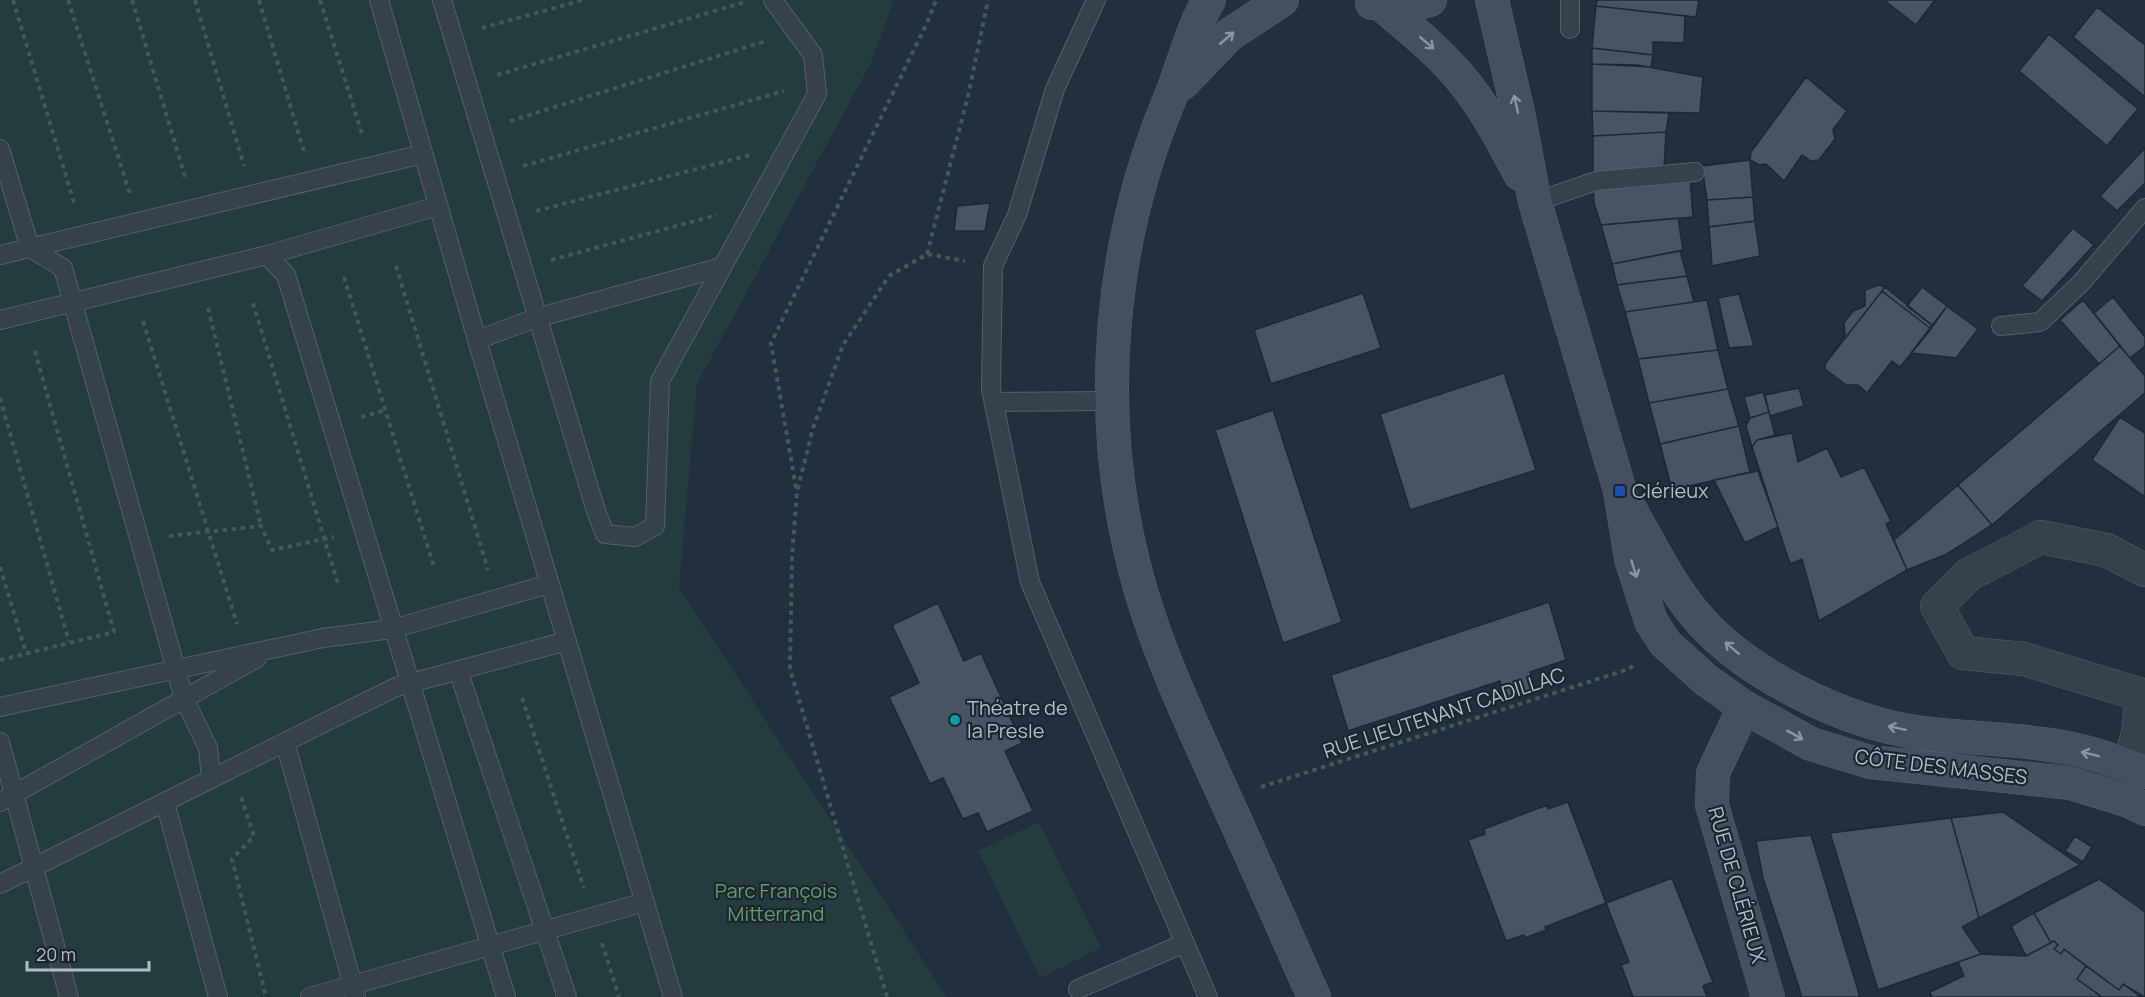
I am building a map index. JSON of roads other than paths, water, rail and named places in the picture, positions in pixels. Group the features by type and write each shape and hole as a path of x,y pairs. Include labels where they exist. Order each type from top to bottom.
{"main road":[{"path":"1209,0 1141,176 1121,273 1114,340 1112,401 1119,477 1131,554 1181,700 1314,997"},
{"path":"1172,96 1229,35 1282,0"},
{"path":"1373,3 1412,5 1430,0"},
{"path":"1492,0 1536,202 1620,491"},
{"path":"1373,3 1437,52 1467,85 1495,127 1536,202"},
{"name":"CÔTE DES MASSES","path":"1620,491 1631,559 1651,621 1665,643 1706,680 1744,707 1811,744 1870,762 2070,783 2126,800 2145,809"},
{"name":"CÔTE DES MASSES","path":"1620,491 1671,582 1695,614 1736,652 1779,682 1870,723 1920,733 2062,747 2138,769"},
{"name":"RUE DE CLÉRIEUX","path":"1744,707 1713,773 1712,805 1768,997"}],"street":[{"path":"1991,774 2047,770 2106,780 2126,776 2138,769 2142,695 2024,659 1963,653 1937,606 1968,575 2041,537 2106,549 2145,570"}],"lane":[{"path":"379,0 477,340 673,997"},
{"path":"442,0 596,511 606,534 635,537 655,526 660,381 817,94 813,55 773,0"},
{"path":"1096,0 1055,89 1017,215 993,266 991,389 1030,582 1208,997"},
{"path":"1570,0 1570,29"},
{"path":"0,149 30,248 63,268 183,698 208,748 211,779"},
{"path":"0,255 423,154"},
{"path":"1536,202 1596,180 1695,172"},
{"path":"0,320 267,255 438,206"},
{"path":"2001,326 2040,322 2081,284 2145,208"},
{"path":"267,255 286,275 408,683 506,997"},
{"path":"477,340 536,318 722,267"},
{"path":"994,402 1112,401"},
{"path":"0,707 323,638 392,628 549,584"},
{"path":"0,884 408,683 567,641"},
{"path":"7,798 275,648"},
{"path":"458,670 567,997"},
{"path":"0,742 7,798 34,867 69,997"},
{"path":"285,742 354,991"},
{"path":"165,802 218,997"},
{"path":"310,997 354,991 489,947 645,902"},
{"path":"1077,988 1185,943"}],"place":[{"name":"Clérieux","path":"1620,491"},
{"name":"Théatre de la Presle","path":"955,720"}],"park label":[{"name":"Parc François Mitterrand","path":"776,902"}]}
